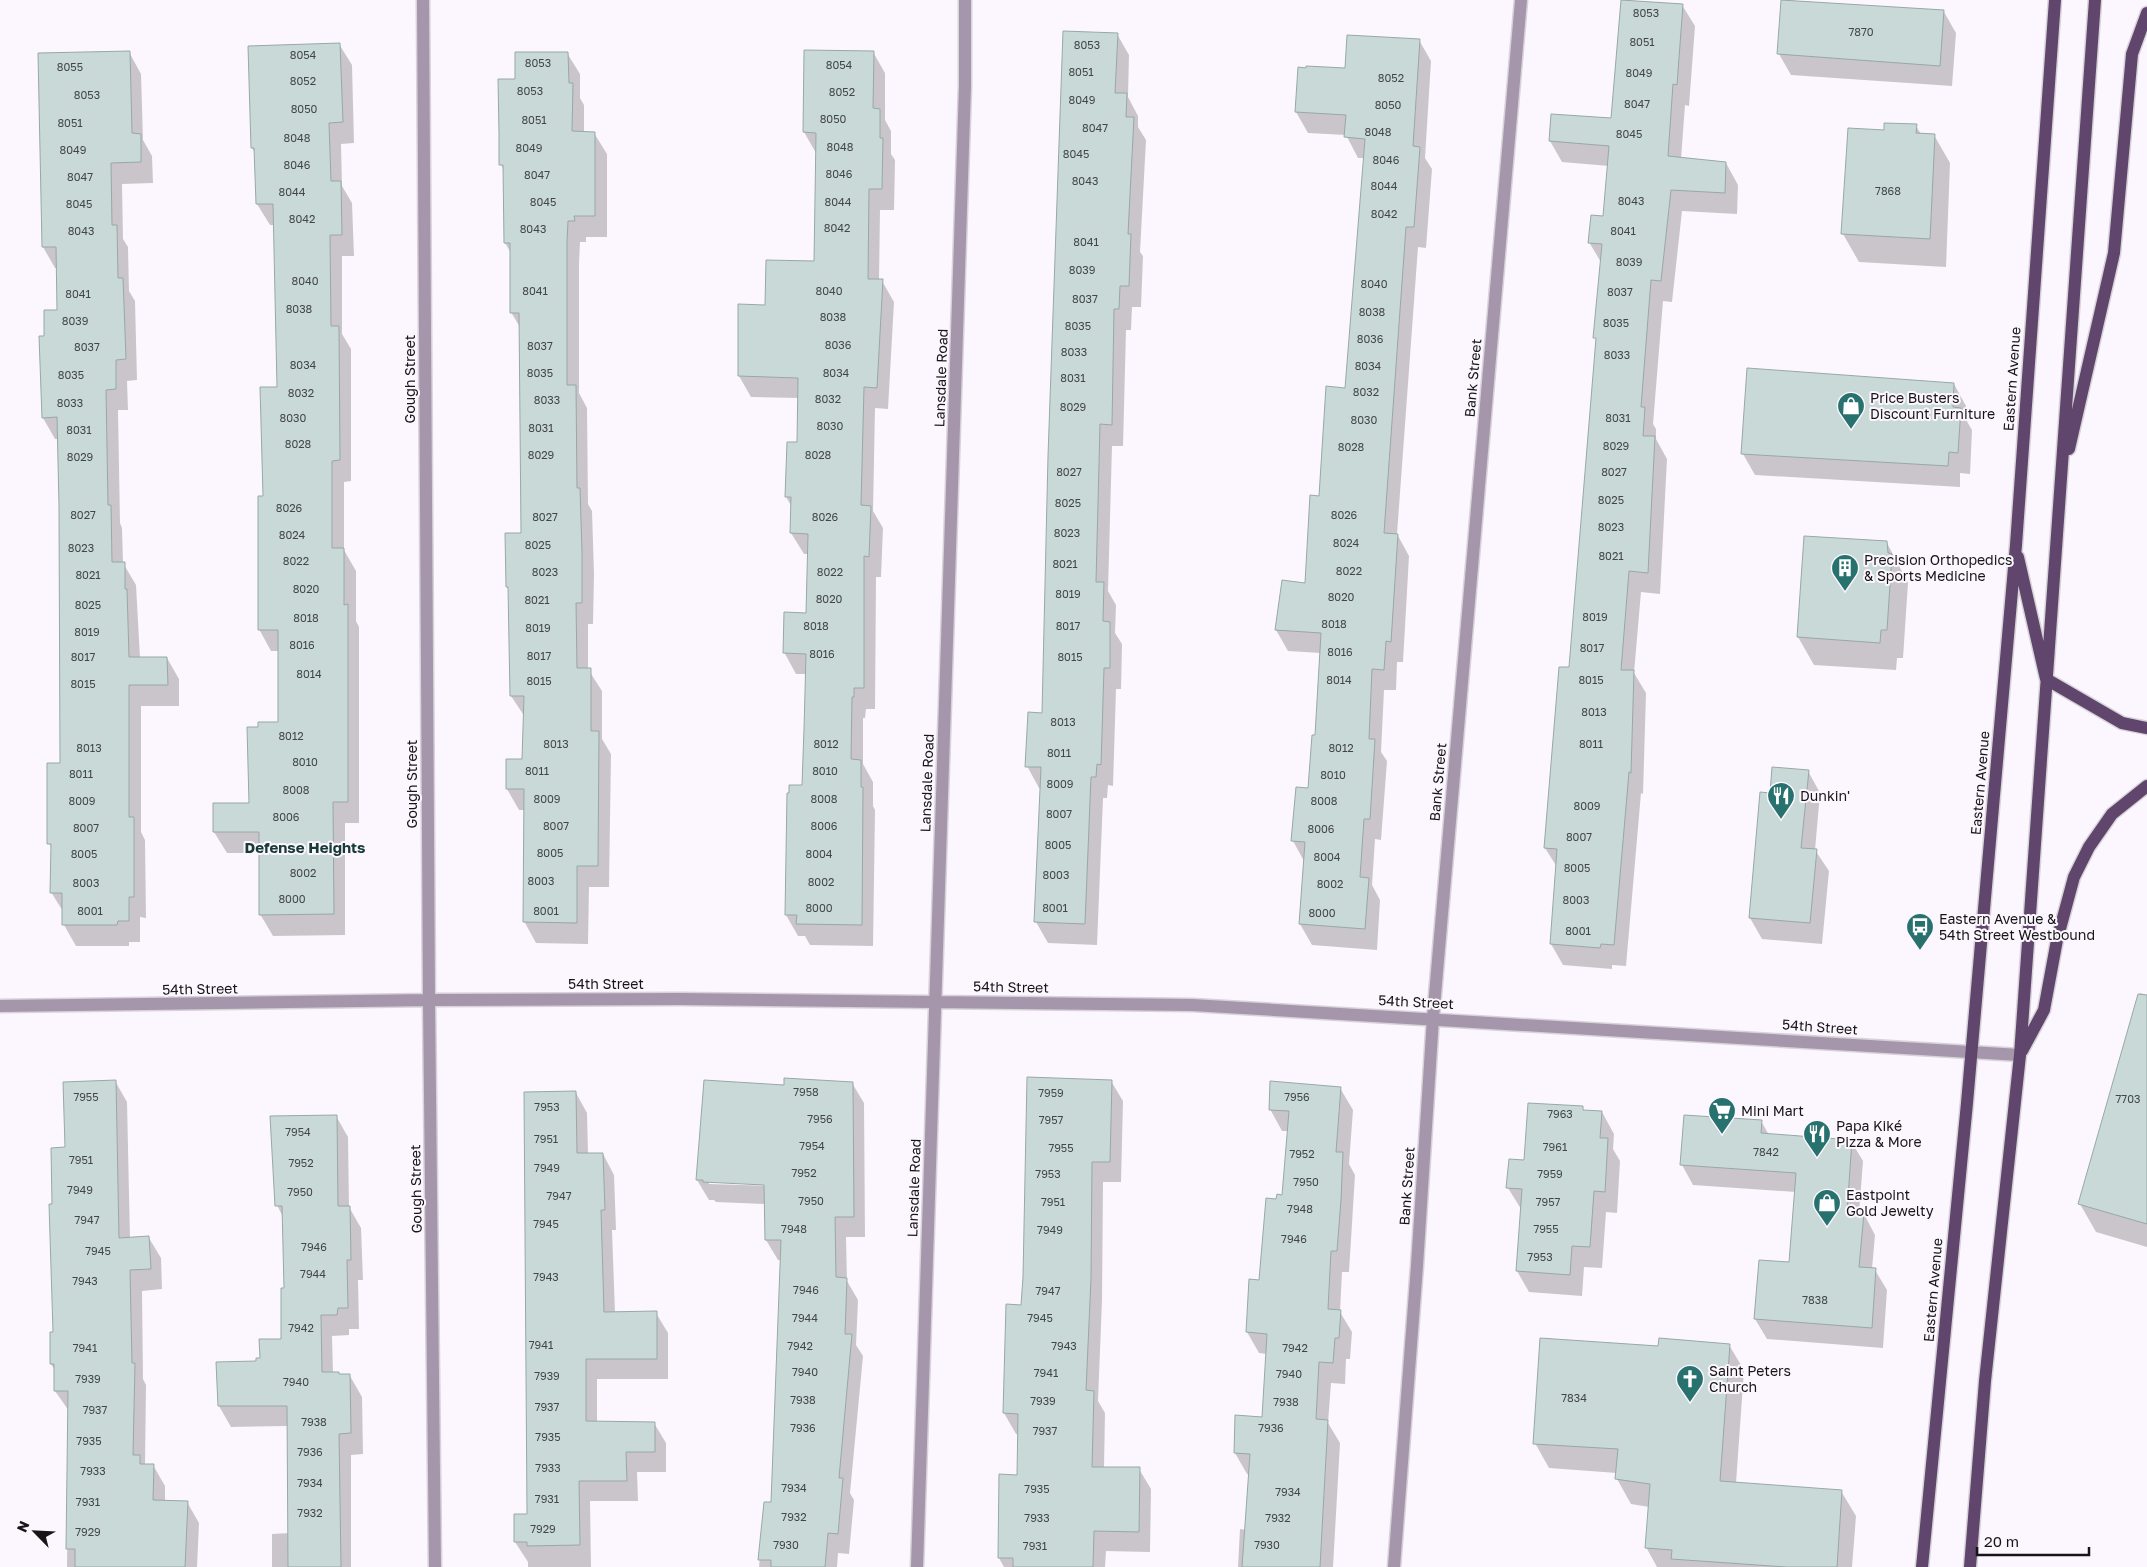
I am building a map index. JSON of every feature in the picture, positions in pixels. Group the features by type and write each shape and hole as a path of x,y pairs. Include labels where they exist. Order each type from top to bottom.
{"main road":[{"name":"Eastern Avenue","path":"1922,1567 1971,1052 2016,545 2055,0"},
{"path":"1970,1567 1985,1381 2020,1055 2095,0"},
{"path":"2061,488 2114,253 2132,54 2147,13"},
{"path":"2016,545 2046,679 2122,723 2147,728"},
{"path":"2020,1055 2044,1010 2057,940 2074,877 2088,847 2112,814 2147,786"}],"street":[{"name":"Gough Street","path":"422,0 435,1567"},
{"name":"Lansdale Road","path":"917,1567 966,86 965,0"},
{"name":"Bank Street","path":"1394,1567 1417,1266 1433,1018 1521,0"},
{"name":"54th Street","path":"0,1006 429,1000 680,999 1192,1005 1433,1018 2020,1055"}],"building":[{"path":"1621,0 1683,4 1677,85 1673,84 1668,156 1726,162 1725,193 1671,190 1661,281 1651,280 1641,407 1645,407 1643,436 1655,436 1648,573 1629,571 1621,670 1634,670 1631,773 1629,772 1614,945 1601,944 1600,948 1550,944 1557,849 1544,848 1559,667 1569,667 1596,338 1593,338 1602,244 1588,243 1591,215 1603,216 1609,146 1549,141 1551,114 1611,118"},
{"path":"1781,0 1944,10 1940,66 1777,54"},
{"path":"1063,31 1118,33 1115,93 1127,93 1126,117 1134,117 1128,234 1131,234 1129,286 1120,286 1119,309 1114,309 1112,425 1100,424 1096,582 1104,582 1103,621 1110,622 1110,668 1104,668 1101,765 1097,764 1096,777 1091,777 1085,924 1034,922 1041,767 1025,767 1028,712 1042,713 1048,456"},
{"path":"1347,35 1420,39 1413,146 1420,147 1414,227 1406,227 1384,533 1398,534 1391,642 1386,641 1384,670 1372,669 1369,739 1375,739 1370,819 1364,819 1360,877 1369,878 1365,929 1299,924 1305,842 1291,841 1296,787 1308,788 1312,735 1315,735 1321,633 1275,630 1282,580 1305,583 1310,495 1319,496 1326,386 1345,388 1365,139 1344,137 1346,115 1295,112 1298,67 1345,68"},
{"path":"340,43 343,122 329,123 331,181 341,181 342,235 330,235 331,326 339,326 340,460 332,461 332,548 344,548 344,605 348,604 348,802 333,802 334,914 259,915 259,832 213,832 213,803 249,803 247,727 258,727 258,722 278,722 278,630 258,630 258,496 263,496 260,387 277,387 273,204 256,204 254,148 251,148 248,46"},
{"path":"804,50 874,51 873,108 880,109 880,138 883,138 882,189 869,189 868,279 883,279 877,388 864,387 861,505 871,506 869,557 864,556 864,688 854,688 854,697 852,697 851,759 861,760 861,787 863,787 862,925 796,924 797,915 785,915 787,793 789,793 789,785 802,785 806,654 783,653 784,612 806,613 808,534 790,533 791,497 785,497 787,442 797,442 798,378 738,376 738,304 765,305 766,260 814,261 816,133 803,132"},
{"path":"130,51 132,133 141,134 141,162 111,163 112,225 117,225 118,278 123,278 126,359 116,360 116,389 106,390 108,505 111,505 112,562 125,562 129,657 167,657 168,685 129,685 129,817 134,817 134,897 129,897 129,921 118,921 117,925 62,925 62,893 50,893 51,844 47,844 47,763 60,763 59,506 57,417 42,418 39,336 44,336 44,310 57,310 56,247 42,247 38,53"},
{"path":"515,52 568,52 569,83 573,83 572,131 595,132 595,216 574,216 575,221 568,221 567,242 567,385 576,385 577,488 580,488 582,552 582,603 576,603 577,668 591,668 591,731 599,731 598,866 577,866 577,923 523,922 524,789 506,789 506,759 522,759 524,696 510,696 505,533 521,533 519,313 510,313 510,243 504,243 503,165 499,165 498,79 515,79"},
{"path":"1884,123 1917,124 1916,133 1935,134 1930,239 1841,234 1848,128 1884,130"},
{"name":"Price Busters Discount Furniture","path":"1747,368 1954,383 1953,407 1961,408 1958,453 1949,452 1948,466 1741,454"},
{"name":"Precision Orthopedics & Sports Medicine","path":"1804,536 1887,541 1888,553 1892,554 1887,630 1881,630 1880,643 1797,637"},
{"name":"Dunkin'","path":"1772,767 1809,770 1801,848 1817,849 1810,923 1749,918 1760,792 1770,793"},
{"path":"2138,994 2147,995 2147,1224 2078,1204"},
{"path":"1027,1077 1112,1080 1110,1162 1092,1162 1091,1279 1086,1390 1094,1391 1092,1467 1140,1467 1139,1532 1094,1531 1093,1567 1013,1567 1013,1558 998,1558 999,1474 1017,1475 1018,1414 1003,1413 1006,1304 1021,1305 1023,1277"},
{"path":"784,1078 853,1082 854,1217 835,1217 836,1277 847,1278 845,1334 852,1334 839,1478 843,1478 838,1534 828,1533 825,1567 771,1567 771,1560 758,1560 764,1502 771,1502 781,1240 765,1240 764,1185 696,1180 704,1080 784,1085"},
{"path":"116,1080 119,1238 149,1236 151,1269 130,1270 132,1363 135,1363 133,1455 140,1455 140,1464 154,1464 153,1500 188,1501 185,1567 75,1567 75,1549 66,1549 68,1391 54,1391 54,1364 50,1364 50,1332 53,1332 49,1204 52,1204 51,1148 65,1147 63,1082"},
{"path":"1270,1081 1341,1087 1336,1152 1343,1152 1341,1200 1337,1251 1331,1251 1328,1309 1341,1310 1339,1338 1335,1338 1333,1363 1319,1362 1316,1419 1328,1420 1320,1567 1242,1567 1250,1454 1234,1453 1235,1415 1262,1417 1267,1334 1246,1332 1249,1279 1259,1280 1266,1198 1276,1199 1277,1194 1282,1195 1289,1111 1269,1110"},
{"path":"576,1091 577,1153 603,1153 605,1210 601,1210 604,1312 657,1311 657,1359 586,1359 586,1421 655,1422 655,1452 626,1452 627,1481 579,1481 580,1545 527,1546 527,1542 514,1542 514,1514 527,1514 524,1092"},
{"path":"1528,1103 1583,1106 1583,1110 1602,1111 1600,1138 1608,1138 1605,1192 1594,1191 1590,1247 1572,1246 1570,1275 1516,1271 1522,1189 1506,1188 1509,1159 1524,1160"},
{"path":"337,1115 338,1206 350,1206 351,1260 347,1260 348,1308 338,1308 337,1315 321,1315 322,1372 350,1374 351,1433 339,1434 341,1567 288,1567 287,1406 218,1406 216,1362 256,1361 256,1358 260,1358 259,1339 281,1339 281,1288 284,1288 282,1206 275,1206 270,1116"},
{"path":"1684,1115 1762,1120 1761,1133 1852,1140 1847,1212 1864,1213 1859,1267 1876,1268 1872,1328 1754,1319 1759,1260 1789,1262 1796,1173 1680,1165"},
{"name":"Saint Peters Church","path":"1540,1338 1658,1346 1659,1338 1730,1344 1720,1481 1842,1490 1837,1567 1786,1567 1671,1559 1672,1550 1645,1548 1650,1484 1615,1479 1618,1449 1533,1444"}],"place":[{"name":"Price Busters Discount Furniture","path":"1851,430"},
{"name":"Precision Orthopedics & Sports Medicine","path":"1845,592"},
{"name":"Dunkin'","path":"1781,820"},
{"name":"Eastern Avenue & 54th Street Westbound","path":"1920,951"},
{"name":"Mini Mart","path":"1722,1135"},
{"name":"Papa Kiké Pizza & More","path":"1817,1158"},
{"name":"Eastpoint Gold Jewelty","path":"1827,1227"},
{"name":"Saint Peters Church","path":"1690,1403"}],"district":[{"name":"Defense Heights","path":"305,848"}]}
